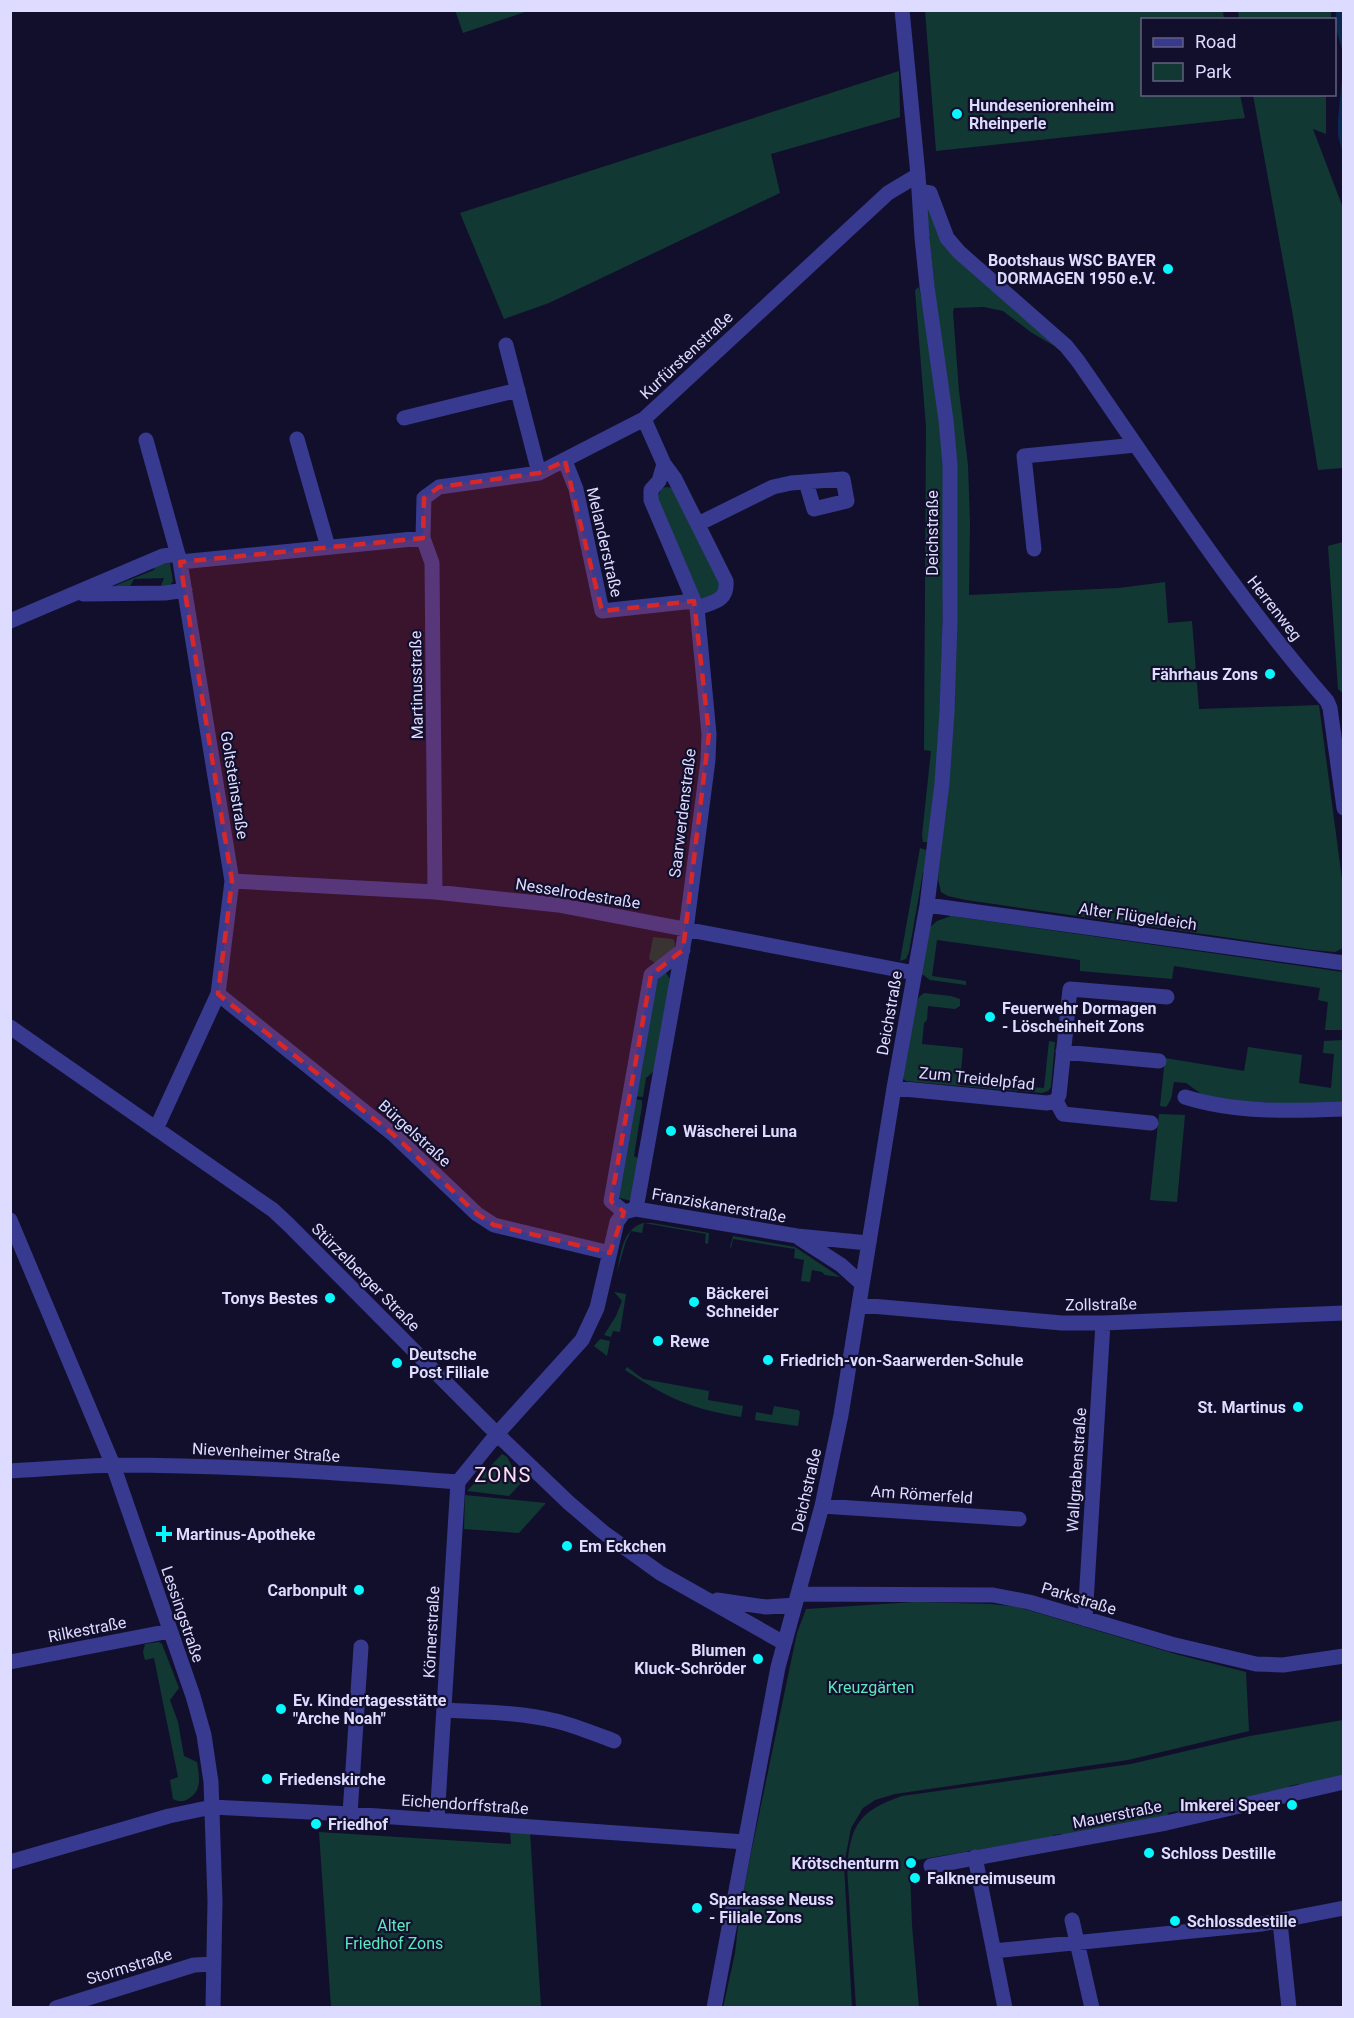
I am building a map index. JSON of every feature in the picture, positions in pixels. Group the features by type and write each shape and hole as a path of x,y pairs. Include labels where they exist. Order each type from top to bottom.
{"street":[{"name":"Deichstraße","path":"714,2007 784,1643 822,1506 841,1415 894,1088 927,904 942,783 948,712 951,507 946,420 927,286 902,10"},
{"name":"Kurfürstenstraße","path":"439,487 539,473 644,419 888,193 918,175"},
{"name":"Herrenweg","path":"919,191 930,193 947,238 958,252 1066,346 1235,586 1327,700 1337,706 1344,808"},
{"path":"506,345 539,473"},
{"path":"404,418 518,390"},
{"path":"644,419 664,464 675,479 726,581 723,596 717,600 695,604"},
{"path":"297,439 328,547"},
{"name":"Goltsteinstraße","path":"146,440 179,558 232,881 218,994 156,1129"},
{"path":"1034,549 1024,456 1136,445"},
{"name":"Melanderstraße","path":"565,461 576,489 602,611 695,604"},
{"name":"Saarwerdenstraße","path":"497,1434 582,1340 597,1308 617,1222 630,1211 683,950 708,760 709,734 695,604 651,500 651,490 658,481 664,464"},
{"path":"698,524 773,487 806,482"},
{"name":"Martinusstraße","path":"435,892 432,563 423,538 424,498 439,487"},
{"path":"10,621 163,556 179,558 423,538"},
{"path":"77,594 165,593 185,590"},
{"name":"Nesselrodestraße","path":"232,881 435,892 558,905 915,973"},
{"name":"Alter Flügeldeich","path":"927,904 1344,963"},
{"path":"630,1211 611,1202 651,975 683,950"},
{"name":"Zum Treidelpfad","path":"1056,1101 1059,1095 1070,989 1167,997"},
{"name":"Bürgelstraße","path":"218,994 394,1135 477,1214 494,1225 610,1253"},
{"name":"Stürzelberger Straße","path":"10,1027 260,1200 289,1225 497,1434 603,1533 643,1562 784,1643"},
{"path":"1064,1052 1159,1061"},
{"name":"Zum Treidelpfad","path":"894,1088 1047,1103 1056,1101"},
{"path":"1185,1097 1209,1105 1286,1111 1344,1109"},
{"name":"Zum Treidelpfad","path":"1056,1101 1063,1114 1151,1123"},
{"name":"Franziskanerstraße","path":"630,1211 797,1236 868,1243"},
{"name":"Lessingstraße","path":"10,1220 113,1466 193,1696 204,1735 212,1807 215,1901 213,2007"},
{"name":"Franziskanerstraße","path":"797,1236 841,1265 862,1284"},
{"name":"Zollstraße","path":"860,1305 1018,1320 1103,1323 1344,1313"},
{"name":"Wallgrabenstraße","path":"1085,1619 1103,1323"},
{"path":"458,1482 497,1434"},
{"name":"Nievenheimer Straße","path":"10,1472 113,1466 276,1470 458,1482"},
{"name":"Körnerstraße","path":"437,1820 458,1482"},
{"name":"Am Römerfeld","path":"822,1506 1019,1519"},
{"name":"Parkstraße","path":"797,1599 993,1595 1029,1602 1182,1647 1256,1664 1283,1665 1344,1656"},
{"name":"Stürzelberger Straße","path":"706,1598 740,1605 766,1607 797,1599"},
{"name":"Rilkestraße","path":"10,1662 170,1631"},
{"path":"350,1814 361,1647"},
{"path":"444,1710 536,1717 614,1741"},
{"name":"Mauerstraße","path":"931,1866 1166,1823 1344,1782"},
{"name":"Eichendorffstraße","path":"10,1862 169,1816 212,1807 350,1814 746,1842"},
{"path":"975,1857 1005,2007"},
{"path":"994,1951 1280,1922 1344,1908"},
{"path":"1072,1920 1092,2007"},
{"path":"1280,1922 1289,2007"},
{"name":"Stormstraße","path":"56,2007 194,1965 214,1964"}],"highlighted area":[{"path":"565,461 602,611 694,601 709,734 683,950 651,975 611,1201 624,1212 610,1253 494,1225 477,1214 394,1135 218,994 232,881 180,562 423,538 424,498 439,487 539,473"}],"green space":[{"path":"455,10 528,10 528,11 463,33"},
{"path":"925,11 1223,11 1224,18 1141,18 1141,96 1240,96 1245,118 936,151"},
{"path":"1238,11 1331,11 1331,18 1239,18"},
{"path":"899,71 900,117 771,154 780,193 549,303 504,319 460,213"},
{"path":"1253,96 1326,96 1326,134 1313,129 1343,208 1343,468 1318,470"},
{"path":"925,201 934,218 1065,352 1032,333 1003,311 984,307 954,308 959,391 968,465 969,595 1119,588 1165,582 1168,623 1192,621 1199,709 1319,705 1343,887 1343,948 1335,952 1313,950 966,900 941,892 938,879 951,740 941,346"},
{"path":"919,287 939,415 945,491 940,741 928,842 923,842 922,835 931,751 924,750 926,427 915,290"},
{"path":"662,488 672,488 721,585 716,595 701,599 657,498"},
{"path":"1344,542 1343,693 1338,689 1328,546"},
{"path":"170,563 173,581 170,585 160,588 164,578 134,579 129,588 103,589 108,584 114,586 154,570 156,564"},
{"path":"920,848 926,850 925,872 923,872 909,952 906,959 900,961"},
{"path":"951,916 1343,972 1343,1030 1325,1030 1328,1002 1318,1000 1320,988 1174,966 1172,979 1080,971 1080,960 937,940 932,976 966,981 966,985 930,980 922,974 929,928 937,921"},
{"path":"653,937 673,939 675,943 674,951 657,964 649,959"},
{"path":"659,973 666,973 670,979 655,1070 646,1078 643,1097 633,1096"},
{"path":"924,993 960,999 960,1006 955,1009 928,1006 922,1044 963,1048 960,1085 1020,1090 1021,1086 1044,1088 1049,1041 1055,1042 1051,1087 1048,1091 1042,1093 906,1081 903,1079 916,1003"},
{"path":"1343,1040 1343,1105 1211,1101 1186,1083 1174,1082 1168,1104 1166,1107 1160,1106 1165,1058 1244,1071 1248,1047 1302,1055 1299,1083 1331,1088 1334,1054 1323,1053 1324,1041"},
{"path":"633,1099 642,1100 642,1106 634,1156 639,1159 632,1201 615,1197"},
{"path":"1159,1114 1185,1115 1177,1202 1150,1200"},
{"path":"644,1223 642,1233 631,1231 636,1226"},
{"path":"644,1223 709,1233 708,1244 705,1243 706,1234"},
{"path":"631,1231 617,1272 621,1250"},
{"path":"733,1236 795,1247 840,1277 812,1270 810,1282 801,1281 804,1260 794,1258 795,1249 733,1239 731,1248"},
{"path":"614,1292 626,1294 620,1332 613,1331 611,1337 604,1335 622,1301"},
{"path":"600,1339 610,1341 607,1356 594,1346"},
{"path":"627,1367 643,1379 709,1391 708,1400 743,1406 741,1417 680,1401 640,1380 625,1370"},
{"path":"774,1406 798,1410 800,1412 798,1426 755,1420 756,1412 772,1415"},
{"path":"502,1454 507,1457 514,1470 509,1475 515,1480 518,1478 521,1483 509,1496 467,1491"},
{"path":"465,1495 546,1503 519,1533 464,1529"},
{"name":"Kreuzgärten","path":"915,1602 1018,1607 1179,1655 1246,1672 1249,1731 1128,1760 895,1794 875,1800 863,1808 851,1828 844,1865 852,2007 723,2008 735,1953 740,1909 751,1853 797,1633 806,1609"},
{"path":"159,1642 162,1644 179,1688 170,1700 178,1722 184,1756 197,1762 198,1767 199,1782 196,1792 183,1801 173,1799 170,1780 178,1777 154,1658 145,1660 143,1652 145,1644"},
{"path":"1343,1720 1343,1776 1299,1786 1299,1784 1289,1786 1289,1788 1178,1813 1177,1811 1168,1813 1168,1816 1063,1836 1062,1834 1053,1835 1053,1837 917,1860 912,1857 908,1858 905,1865 910,1870 919,2007 856,2008 847,1867 851,1839 855,1829 867,1813 876,1807 902,1796 1131,1764 1250,1736"},
{"name":"Alter Friedhof Zons","path":"510,1831 530,1832 541,2007 331,2007 319,1832 511,1844"}],"water":[{"path":"1336,11 1343,11 1343,52 1336,29"},
{"path":"1343,66 1344,154 1338,136"}],"place":[{"name":"Hundeseniorenheim Rheinperle","path":"957,114"},
{"name":"Bootshaus WSC BAYER DORMAGEN 1950 e.V.","path":"1168,269"},
{"name":"Fährhaus Zons","path":"1270,674"},
{"name":"Feuerwehr Dormagen - Löscheinheit Zons","path":"990,1017"},
{"name":"Wäscherei Luna","path":"671,1131"},
{"name":"Tonys Bestes","path":"330,1298"},
{"name":"Bäckerei Schneider","path":"694,1302"},
{"name":"Rewe","path":"658,1341"},
{"name":"Friedrich-von-Saarwerden-Schule","path":"768,1360"},
{"name":"Deutsche Post Filiale","path":"397,1363"},
{"name":"St. Martinus","path":"1298,1407"},
{"name":"Martinus-Apotheke","path":"164,1534"},
{"name":"Em Eckchen","path":"567,1546"},
{"name":"Carbonpult","path":"359,1590"},
{"name":"Blumen Kluck-Schröder","path":"758,1659"},
{"name":"Ev. Kindertagesstätte \"Arche Noah\"","path":"281,1709"},
{"name":"Friedenskirche","path":"267,1779"},
{"name":"Imkerei Speer","path":"1292,1805"},
{"name":"Friedhof","path":"316,1824"},
{"name":"Schloss Destille","path":"1149,1853"},
{"name":"Krötschenturm","path":"911,1863"},
{"name":"Falknereimuseum","path":"915,1878"},
{"name":"Sparkasse Neuss - Filiale Zons","path":"697,1908"},
{"name":"Schlossdestille","path":"1175,1921"}],"district":[{"name":"ZONS","path":"503,1475"}]}
